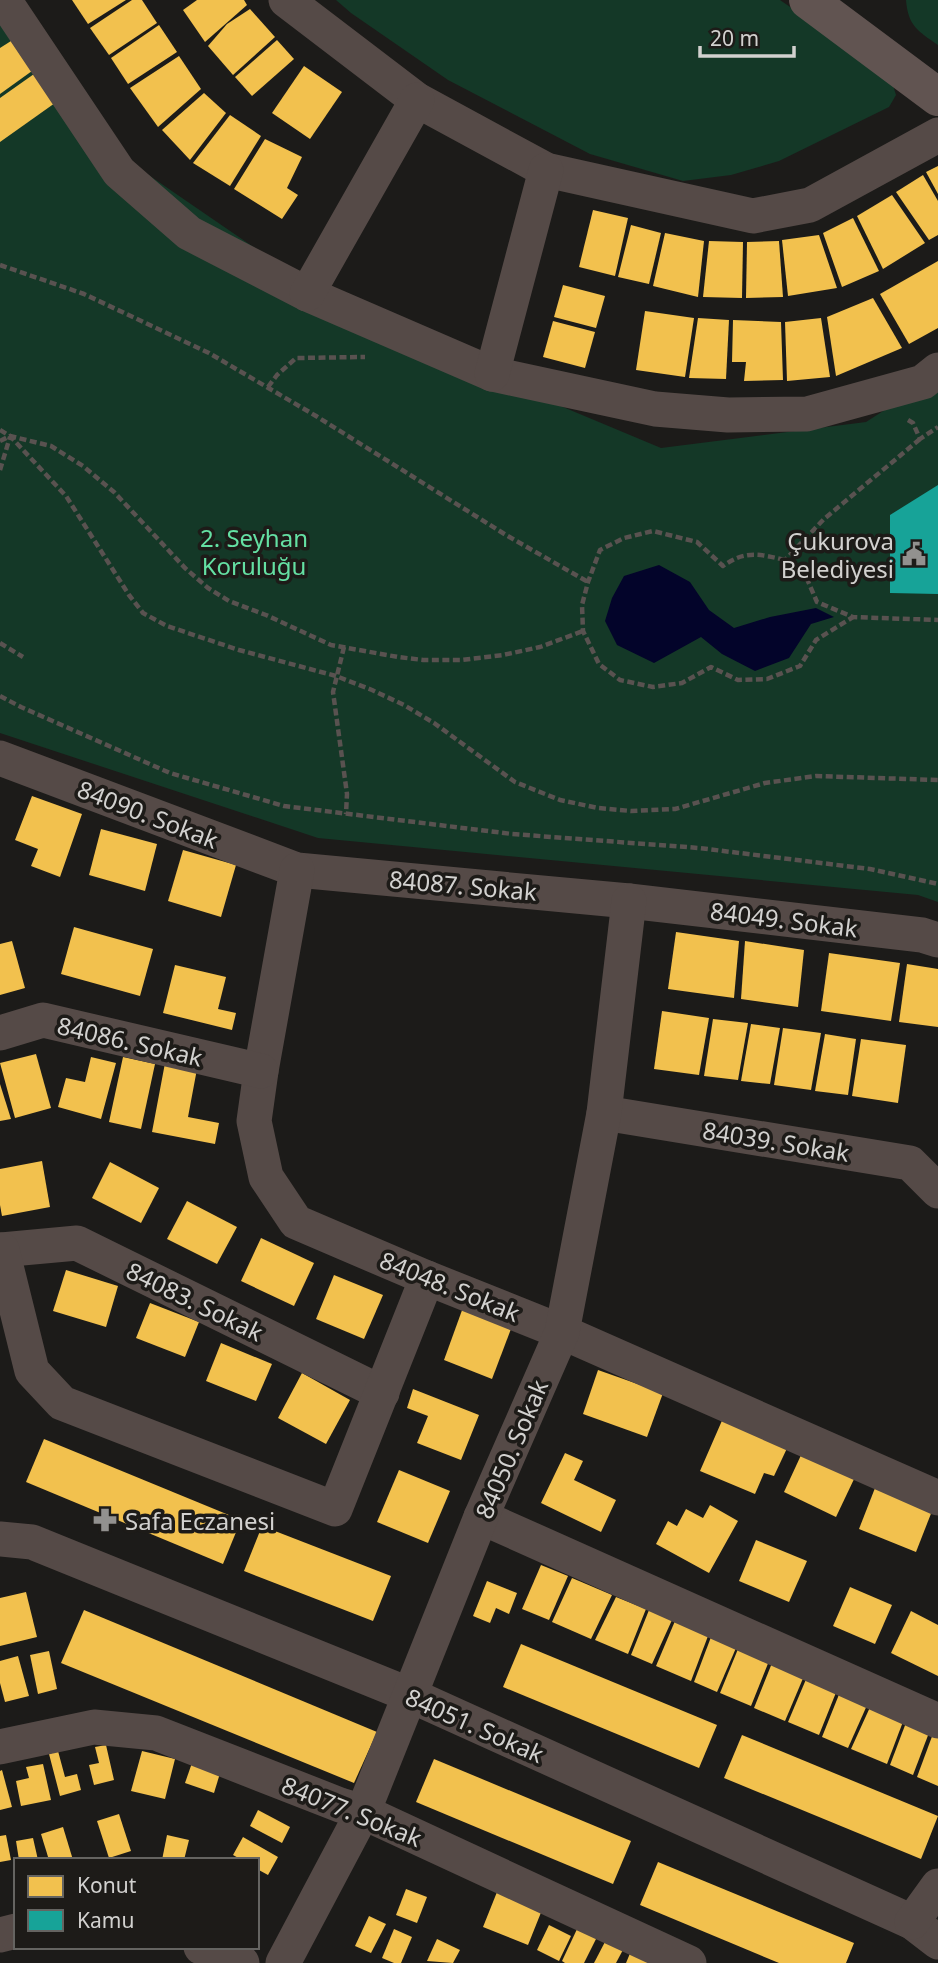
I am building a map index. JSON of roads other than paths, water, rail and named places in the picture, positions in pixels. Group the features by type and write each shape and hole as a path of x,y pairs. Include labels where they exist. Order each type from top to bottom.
{"main road":[{"path":"819,2 938,97"}],"street":[{"path":"4,0 119,172 189,233 307,294 492,374 655,409 728,415 807,414 923,382 938,370"},
{"path":"286,0 417,100 546,170 753,216 810,205 938,135"},
{"path":"307,294 417,100"},
{"path":"492,374 546,170"},
{"name":"84090. Sokak","path":"0,758 297,870"},
{"name":"84087. Sokak","path":"297,870 629,901"},
{"name":"84048. Sokak","path":"297,870 254,1121 266,1177 296,1222 562,1332 938,1498"},
{"name":"84049. Sokak","path":"629,901 922,935 938,940"},
{"name":"84050. Sokak","path":"283,1963 363,1812 481,1517 562,1332 604,1113 629,901"},
{"name":"84086. Sokak","path":"0,1033 43,1020 261,1071"},
{"name":"84039. Sokak","path":"604,1113 910,1163 938,1191"},
{"name":"84083. Sokak","path":"1,1250 77,1243 382,1393"},
{"path":"1,1250 32,1371 62,1402 335,1509 427,1278"},
{"path":"481,1517 938,1721"},
{"name":"84051. Sokak","path":"0,1539 32,1542 410,1695 925,1932"},
{"name":"84077. Sokak","path":"0,1747 94,1727 156,1733 363,1812 689,1963"},
{"path":"925,1932 938,1886"},
{"path":"206,1949 242,1963"}],"water":[{"path":"659,565 690,582 709,610 734,628 770,617 816,608 834,617 811,624 789,658 755,671 722,654 701,637 654,663 617,645 605,621 612,598 624,576"}],"place":[{"name":"Çukurova Belediyesi","path":"914,554"},
{"name":"Safa Eczanesi","path":"105,1520"}],"park label":[{"name":"2. Seyhan Koruluğu","path":"254,551"}]}
